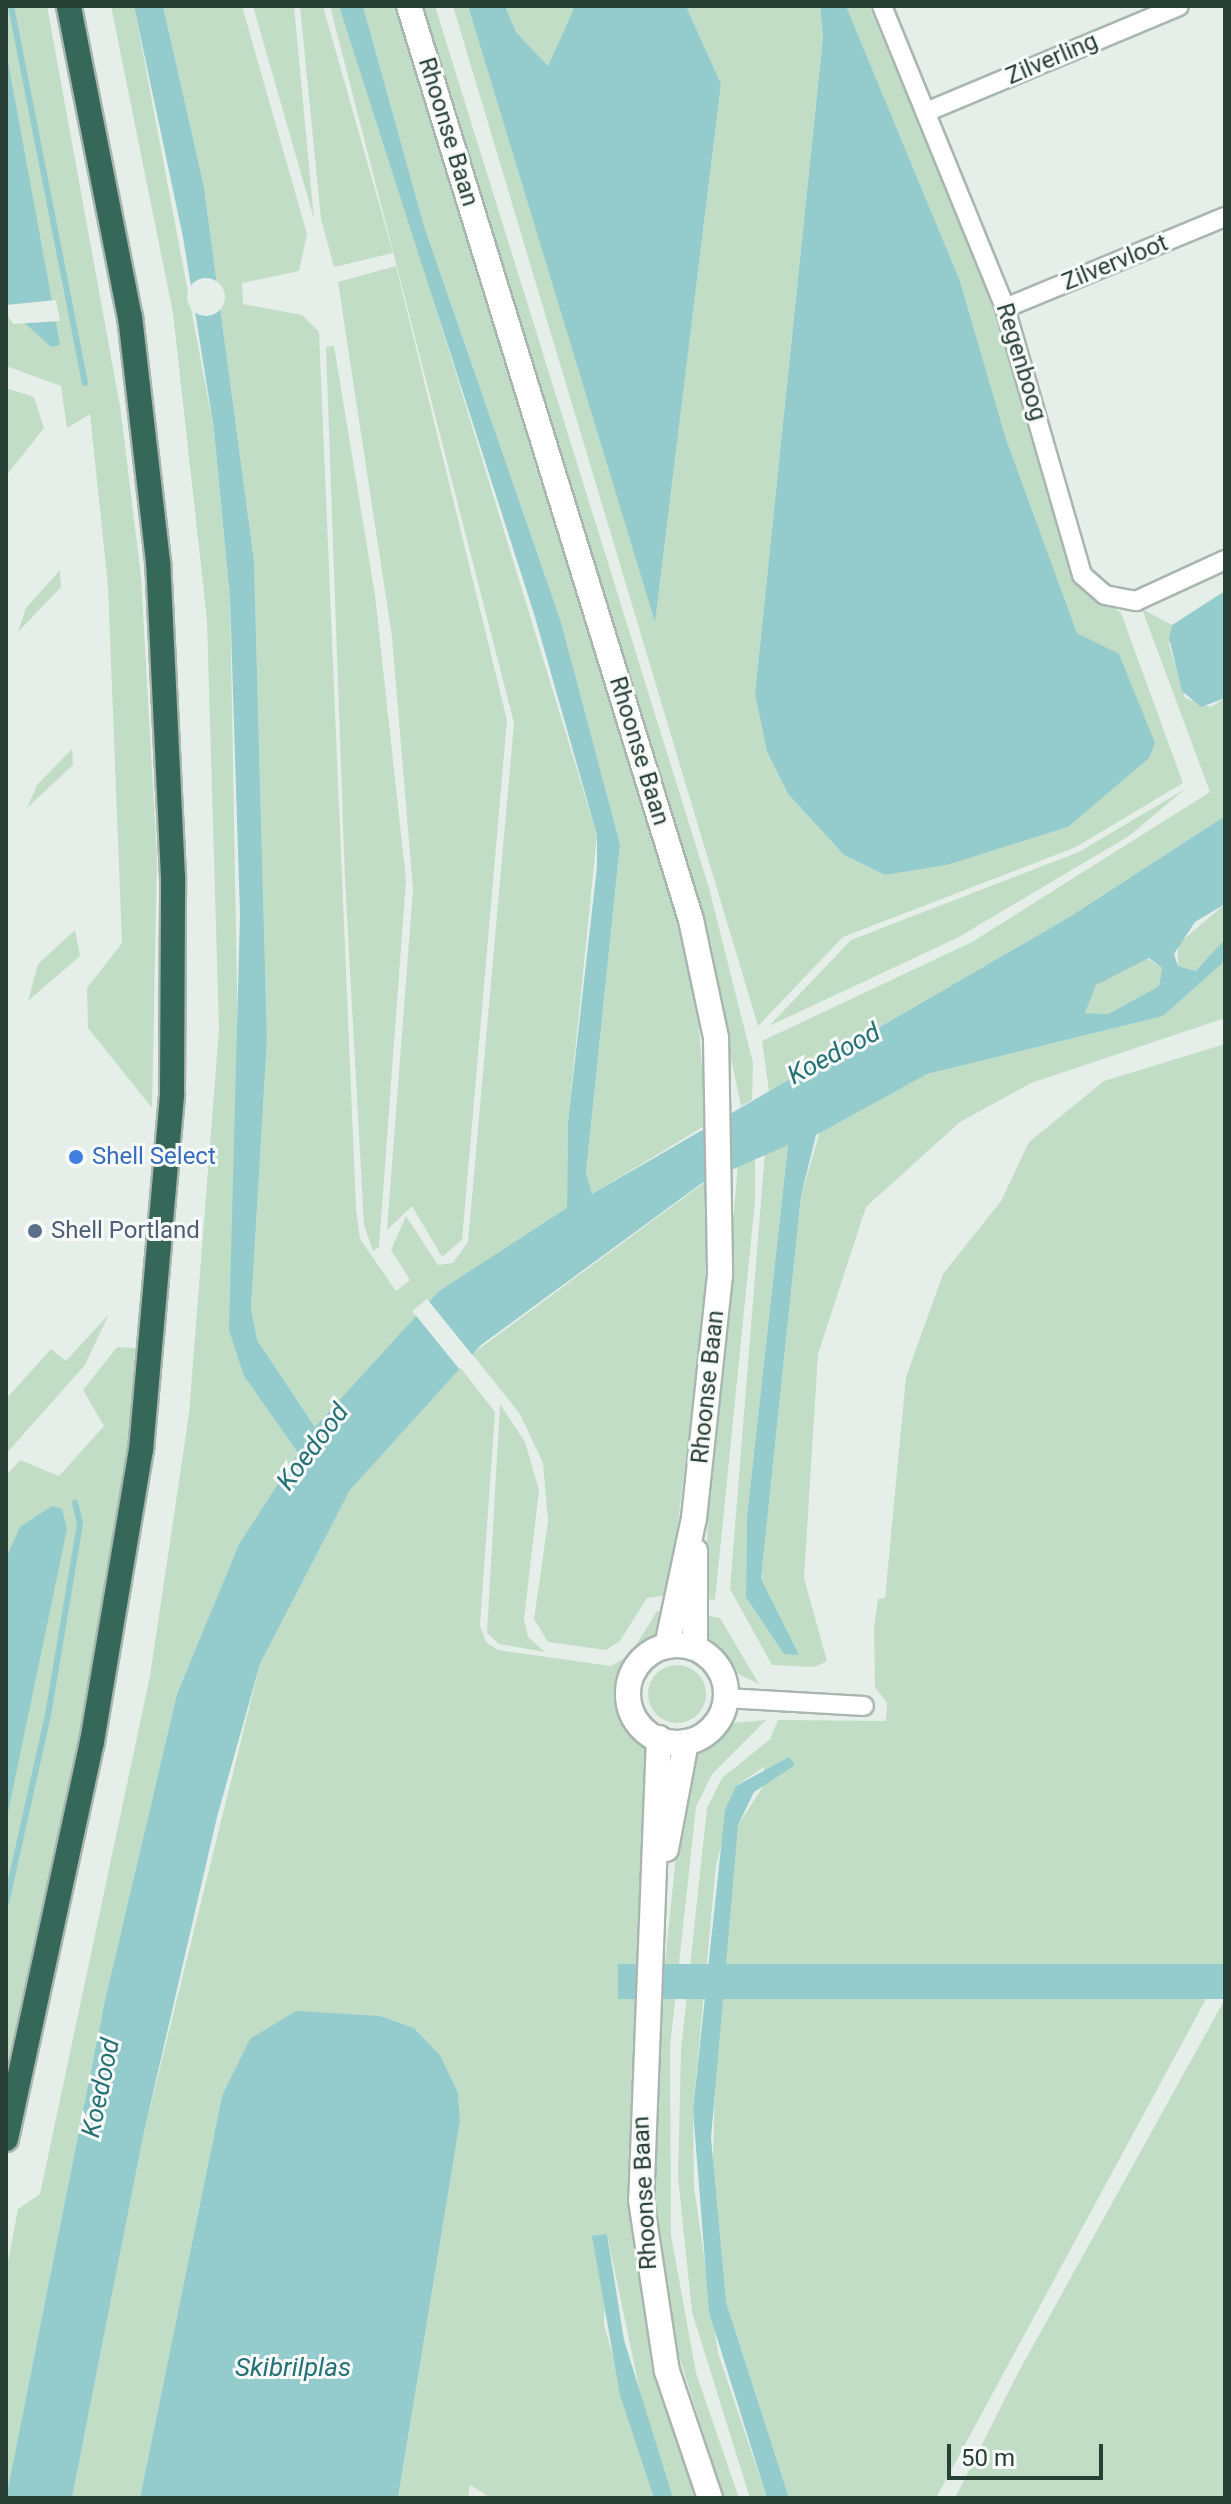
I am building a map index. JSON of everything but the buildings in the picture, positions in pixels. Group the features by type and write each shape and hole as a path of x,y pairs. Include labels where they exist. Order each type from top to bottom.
{"highway":[{"path":"6,2139 92,1742 141,1450 172,1093 173,877 158,562 130,318 69,6"}],"main road":[{"name":"Rhoonse Baan","path":"409,6 691,920 722,1092 723,1196 694,1518 695,1648"},
{"name":"Rhoonse Baan","path":"667,1646 694,1518"},
{"path":"667,1646 695,1648 719,1668 726,1698 713,1727 686,1742 659,1738 636,1719 629,1690 641,1662 667,1646"},
{"name":"Rhoonse Baan","path":"659,1738 658,1880 641,2073 641,2200 667,2371 710,2498"},
{"name":"Rhoonse Baan","path":"658,1880 686,1742"}],"street":[{"name":"Regenboog","path":"882,6 1005,308 1077,565 1090,586 1136,601 1225,560"},
{"name":"Zilverling","path":"926,112 1179,6"},
{"name":"Zilvervloot","path":"1005,308 1225,217"},
{"path":"726,1698 864,1706"}],"green space":[{"path":"6,6 47,6 120,406 141,576 157,858 152,1108 88,1028 87,988 122,943 108,586 90,414 67,428 61,386 6,366"},
{"path":"111,6 134,6 214,430 230,598 244,1376 298,1453 239,1544 177,1694 105,2000 6,2498 6,2272 18,2209 40,2194 150,1676 189,1414 219,1029 207,620 173,313"},
{"path":"163,6 242,6 307,234 299,271 242,283 243,304 302,315 319,332 356,1208 360,1239 396,1291 410,1280 391,1250 406,1216 438,1265 453,1263 468,1242 514,723 330,6 339,6 412,230 597,835 568,1122 567,1209 439,1291 316,1428 257,1340 251,1309 267,1040 254,561 204,187"},
{"path":"253,6 294,6 314,219"},
{"path":"300,6 323,6 393,253 334,267 321,219"},
{"path":"363,6 396,6 696,984 706,1125 592,1194 586,1173 620,844 561,622 424,226"},
{"path":"422,6 435,6 709,888 753,1063 752,1100 741,1106 697,896"},
{"path":"453,6 468,6 655,620 721,84 686,6 820,6 823,37 755,694 767,752 788,794 844,855 885,875 947,865 1068,827 1096,643 1077,633 1006,439 960,281 846,6 869,6 988,289 1098,597 1121,613 1183,783 1076,847 843,937 758,1026"},
{"path":"505,6 575,6 548,66 516,32"},
{"path":"396,266 507,720 462,1240 442,1257 412,1206 387,1230 413,889 392,637 338,282"},
{"path":"334,346 375,595 406,880 379,1247 373,1251 364,1225 345,879 326,347"},
{"path":"6,388 34,397 44,428 6,476"},
{"path":"60,570 61,587 18,632 26,608"},
{"path":"1142,609 1172,625 1169,645 1185,698 1211,707 1225,698 1225,816 1071,916 769,1091 762,1041 972,942 1210,792"},
{"path":"72,749 73,765 27,808 37,785"},
{"path":"1185,789 1129,836 957,938 769,1026 851,940 1079,852"},
{"path":"1225,904 1225,939 1215,956 1196,971 1178,966 1178,944"},
{"path":"75,930 80,956 28,1001 38,964"},
{"path":"1145,957 1162,968 1159,986 1108,1014 1085,1013 1096,985"},
{"path":"1225,961 1225,1018 1031,1083 960,1122 866,1207 818,1354 804,1578 827,1661 815,1667 772,1665 730,1589 765,1151 788,1145 747,1517 746,1597 766,1595 761,1579 801,1196 821,1128 927,1074 1163,1016"},
{"path":"1225,1044 1225,1964 936,2498 789,2498 726,2302 712,2196 717,2008 730,1887 738,1825 764,1785 764,1767 736,1786 716,1865 693,2110 694,2187 718,2353 767,2498 750,2498 692,2312 678,2177 681,2050 707,1808 722,1778 770,1739 778,1720 886,1721 887,1703 875,1687 874,1628 878,1599 885,1598 906,1377 943,1274 1001,1201 1029,1142 1104,1081"},
{"path":"755,1157 755,1201 715,1600 705,1599 709,1485 738,1165"},
{"path":"709,1179 704,1315 669,1595 647,1598 620,1641 606,1650 548,1642 534,1619 548,1521 543,1463 520,1414 472,1354"},
{"path":"109,1314 85,1365 6,1454 6,1399 51,1349 66,1361"},
{"path":"117,1347 135,1348 128,1454 83,1717 6,2070 6,1476 20,1460 59,1476 104,1426 83,1390"},
{"path":"459,1366 495,1412 480,1626 486,1642 498,1650 611,1666 630,1655 657,1611 668,1611 658,1636 630,1662 620,1690 626,1717 650,1754 628,2165 645,2320 699,2498 673,2498 649,2435 607,2234 604,2325 654,2498 491,2498 470,2485 468,2498 398,2498 460,2121 458,2093 440,2055 414,2028 380,2016 222,2096 140,2498 72,2498 144,2132 260,1664 350,1490"},
{"path":"500,1404 525,1442 539,1490 524,1619 528,1637 545,1652 499,1644 487,1633"},
{"path":"704,1615 720,1618 759,1684 730,1670 706,1637"},
{"path":"677,1665 697,1674 706,1694 697,1714 677,1723 657,1714 648,1694 657,1674"},
{"path":"766,1720 712,1774 696,1807 670,2047 671,2235 696,2373 739,2498 724,2498 671,2331 654,2206 654,2073 677,1845 695,1752 733,1723"},
{"path":"1225,1999 1225,2498 955,2498 1018,2373"}],"water":[{"name":"Koedood","path":"134,6 163,6 204,187 254,561 267,1040 251,1309 257,1340 315,1427 439,1291 567,1208 568,1122 597,867 597,835 535,617 339,6 363,6 424,226 561,622 620,844 586,1173 592,1194 1071,916 1225,816 1225,904 1195,922 1174,954 1178,966 1196,971 1225,939 1225,961 1163,1016 927,1074 816,1135 801,1196 761,1579 799,1655 784,1654 746,1597 747,1517 788,1145 702,1183 481,1345 350,1490 260,1664 217,1817 144,2132 72,2498 6,2498 105,2000 177,1694 239,1544 298,1453 244,1376 229,1330 240,914 230,598 214,430 183,237","holes":["1149,958 1162,968 1159,986 1108,1014 1085,1013 1096,985"]},
{"path":"468,6 505,6 516,32 548,66 575,6 686,6 721,84 655,622"},
{"path":"820,6 846,6 960,281 1006,439 1077,633 1119,654 1155,743 1149,758 1068,827 947,865 885,875 844,855 788,794 767,752 755,694 823,37"},
{"path":"6,51 60,345 51,347 6,306"},
{"path":"1225,591 1225,698 1201,707 1182,691 1169,638 1172,625"},
{"path":"52,1506 62,1509 67,1529 6,1822 6,1558 20,1527"},
{"path":"789,1757 795,1765 754,1792 738,1825 711,2138 726,2302 789,2498 767,2498 709,2312 693,2110 725,1810 736,1786"},
{"path":"618,1964 1225,1964 1225,1999 618,1999"},
{"name":"Skibrilplas","path":"296,2011 380,2016 414,2028 440,2055 458,2093 460,2121 398,2498 140,2498 222,2096 250,2039"},
{"path":"607,2234 624,2340 673,2498 654,2498 620,2395 592,2236"}],"pier":[{"path":"206,278 219,284 225,297 219,310 206,316 193,310 187,297 193,284"},
{"path":"56,300 60,321 13,324 6,313 6,305"},
{"path":"427,1299 474,1357 459,1369 412,1311"}],"waterway":[{"path":"11,6 85,383"},
{"path":"6,1903 48,1715 80,1523 75,1503"}],"place":[{"name":"Shell Select","path":"76,1157"},
{"name":"Shell Portland","path":"35,1231"}]}
